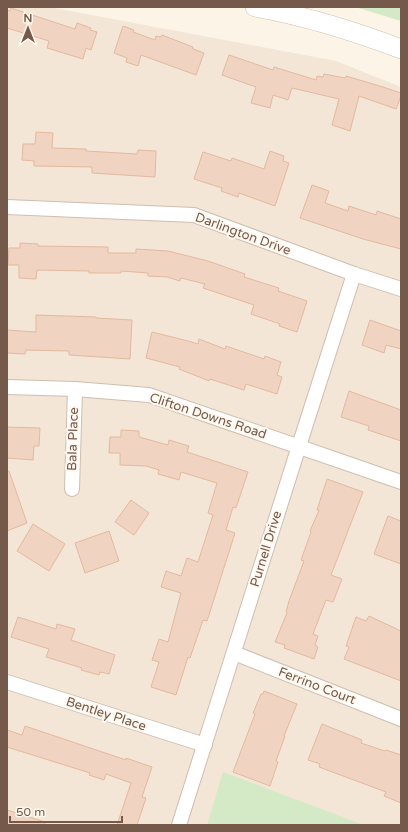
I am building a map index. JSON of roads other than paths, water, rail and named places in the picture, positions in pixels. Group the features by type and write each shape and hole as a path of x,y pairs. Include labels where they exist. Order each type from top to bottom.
{"main road":[{"path":"256,7 323,23 367,36 401,49"}],"street":[{"name":"Darlington Drive","path":"7,206 194,215 354,274 401,289"},
{"name":"Purnell Drive","path":"179,825 354,274"},
{"name":"Clifton Downs Road","path":"7,387 75,389 149,395 401,482"},
{"name":"Bala Place","path":"72,489 75,389"},
{"name":"Ferrino Court","path":"234,653 401,719"},
{"name":"Bentley Place","path":"7,682 205,745"}]}
